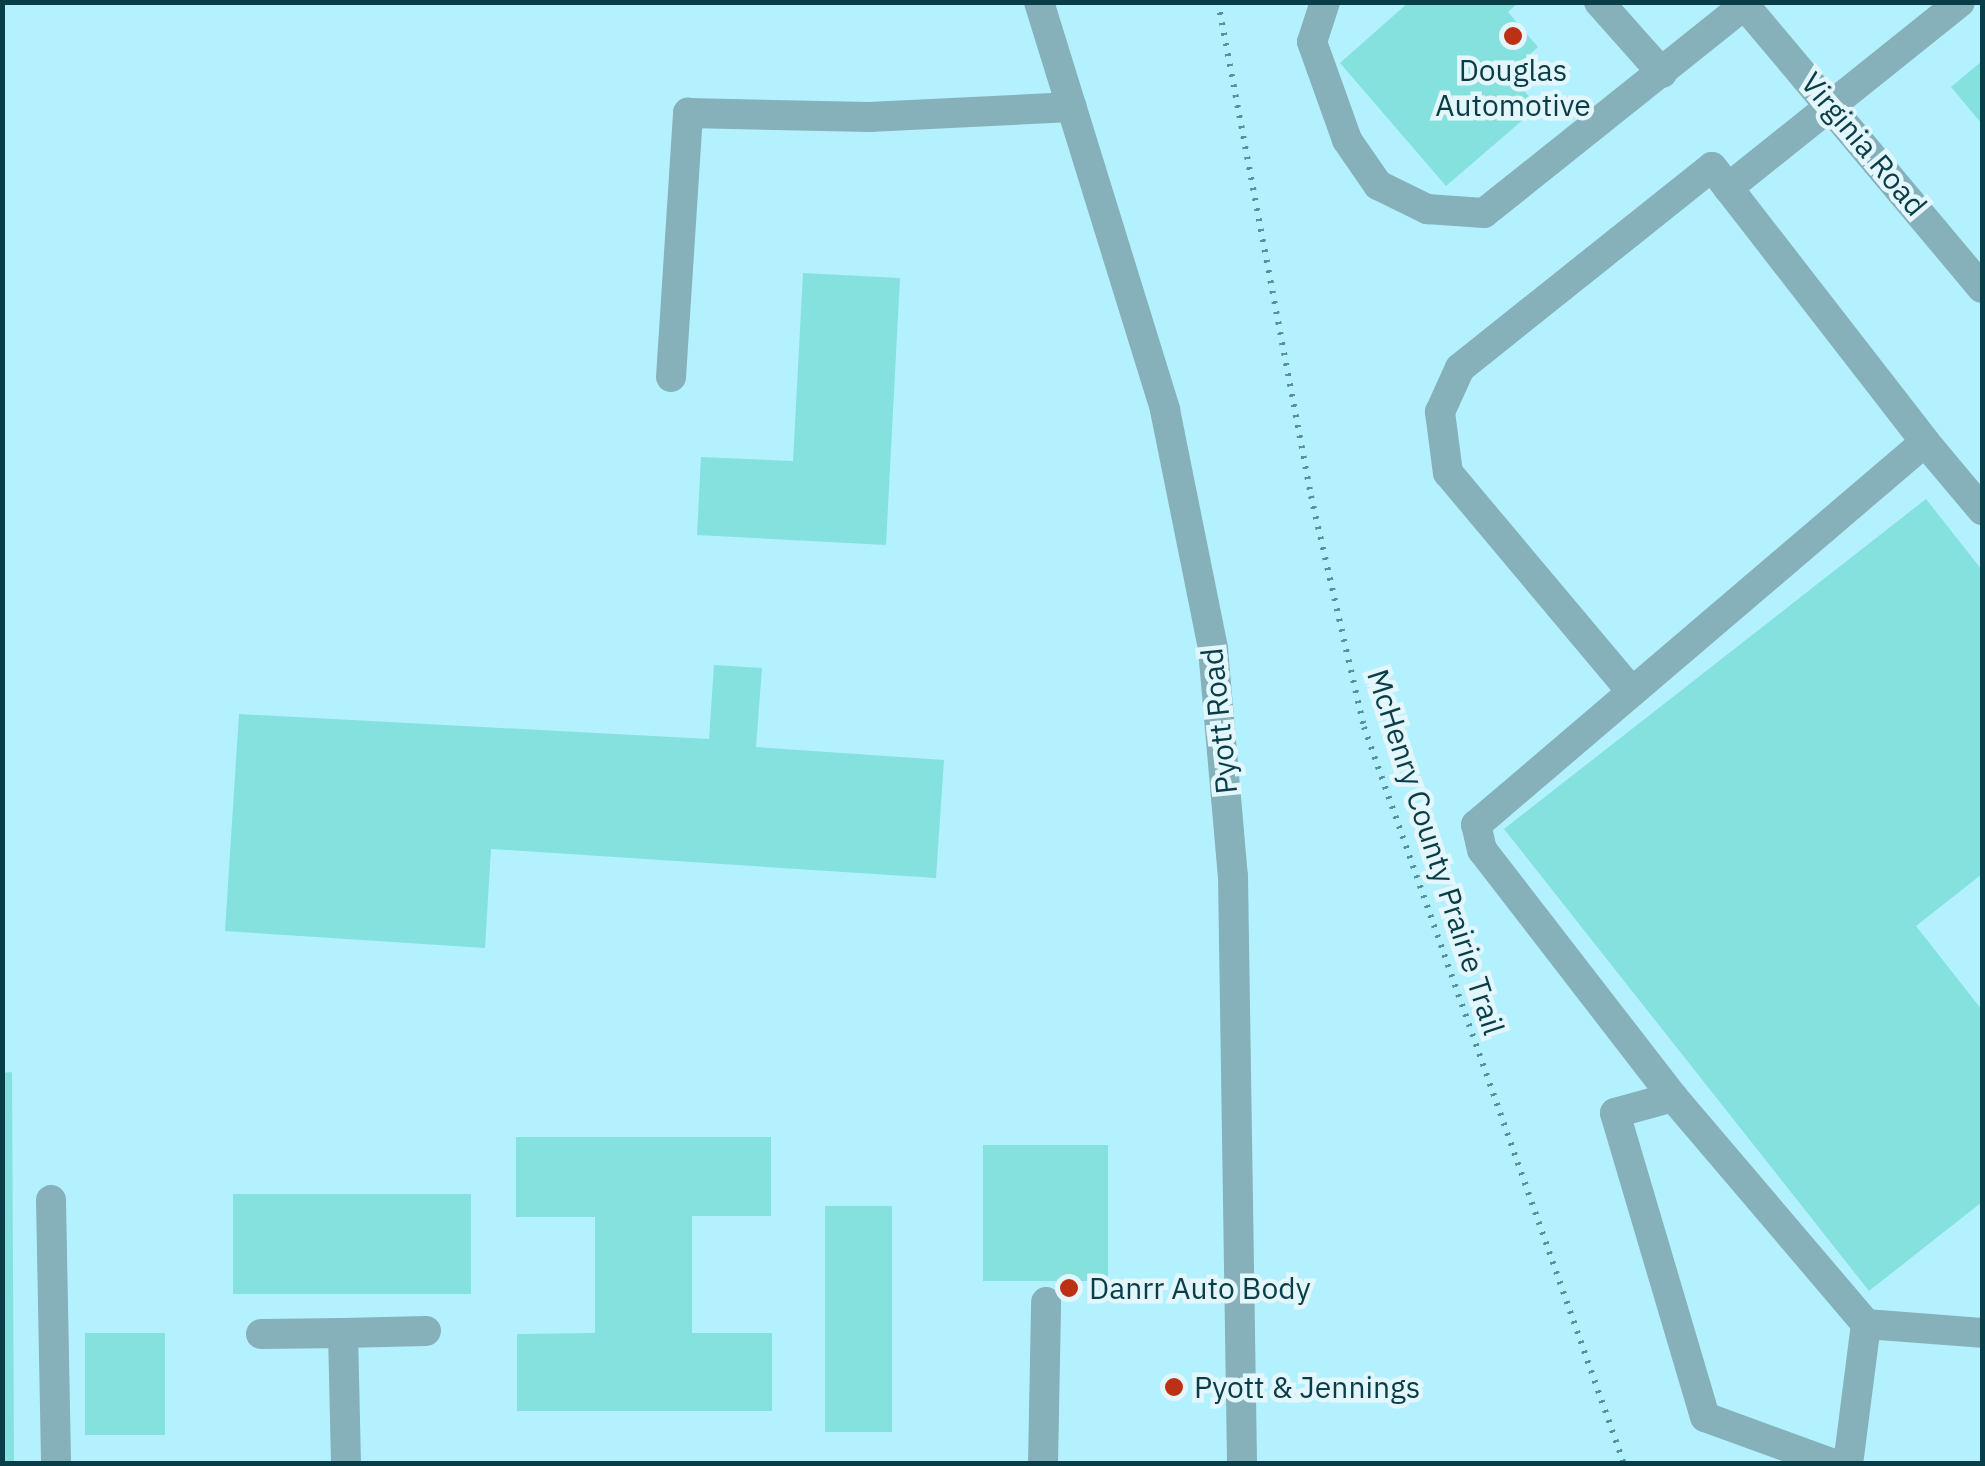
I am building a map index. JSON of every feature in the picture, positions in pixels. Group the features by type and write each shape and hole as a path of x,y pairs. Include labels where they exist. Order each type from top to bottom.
{"street":[{"name":"Pyott Road","path":"1039,2 1164,410 1213,649 1234,896 1242,1464"},
{"path":"1325,2 1312,42 1347,140 1378,185 1427,209 1484,213 1662,74 1744,4"},
{"path":"1599,2 1662,74"},
{"path":"1728,188 1960,2"},
{"name":"Virginia Road","path":"1744,4 1982,288"},
{"path":"671,377 688,113 869,117 1072,107"},
{"path":"1632,692 1448,473 1440,412 1460,368 1712,167 1982,510"},
{"path":"1925,442 1476,825 1482,850 1673,1096 1866,1324 1982,1333"},
{"path":"1673,1096 1615,1113 1705,1416 1834,1464"},
{"path":"51,1200 56,1464"},
{"path":"1042,1464 1046,1302"},
{"path":"1848,1464 1866,1324"},
{"path":"260,1334 426,1331"},
{"path":"343,1332 346,1464"}],"path":[{"name":"McHenry County Prairie Trail","path":"1218,2 1311,496 1364,727 1624,1464"}],"building":[{"path":"1409,2 1519,2 1508,12 1538,47 1509,73 1538,107 1446,186 1340,63"},
{"path":"1982,61 1982,124 1951,87"},
{"path":"803,273 900,278 886,545 697,535 701,457 793,461"},
{"path":"1926,499 1982,570 1982,874 1916,926 1982,1010 1982,1202 1869,1291 1504,829"},
{"path":"714,665 762,668 756,747 944,760 936,878 491,849 485,948 225,931 239,714 709,739"},
{"path":"12,1072 14,1464 2,1464 2,1073"},
{"path":"516,1137 771,1137 771,1216 692,1216 692,1333 772,1333 772,1411 517,1411 517,1334 595,1333 595,1217 516,1217"},
{"path":"983,1145 1108,1145 1108,1281 983,1281"},
{"path":"233,1194 471,1194 471,1294 233,1294"},
{"path":"825,1206 892,1206 892,1432 825,1432"},
{"path":"85,1333 165,1333 165,1435 85,1435"}],"place":[{"name":"Douglas Automotive","path":"1513,36"},
{"name":"Danrr Auto Body","path":"1069,1288"},
{"name":"Pyott & Jennings","path":"1174,1387"}]}
